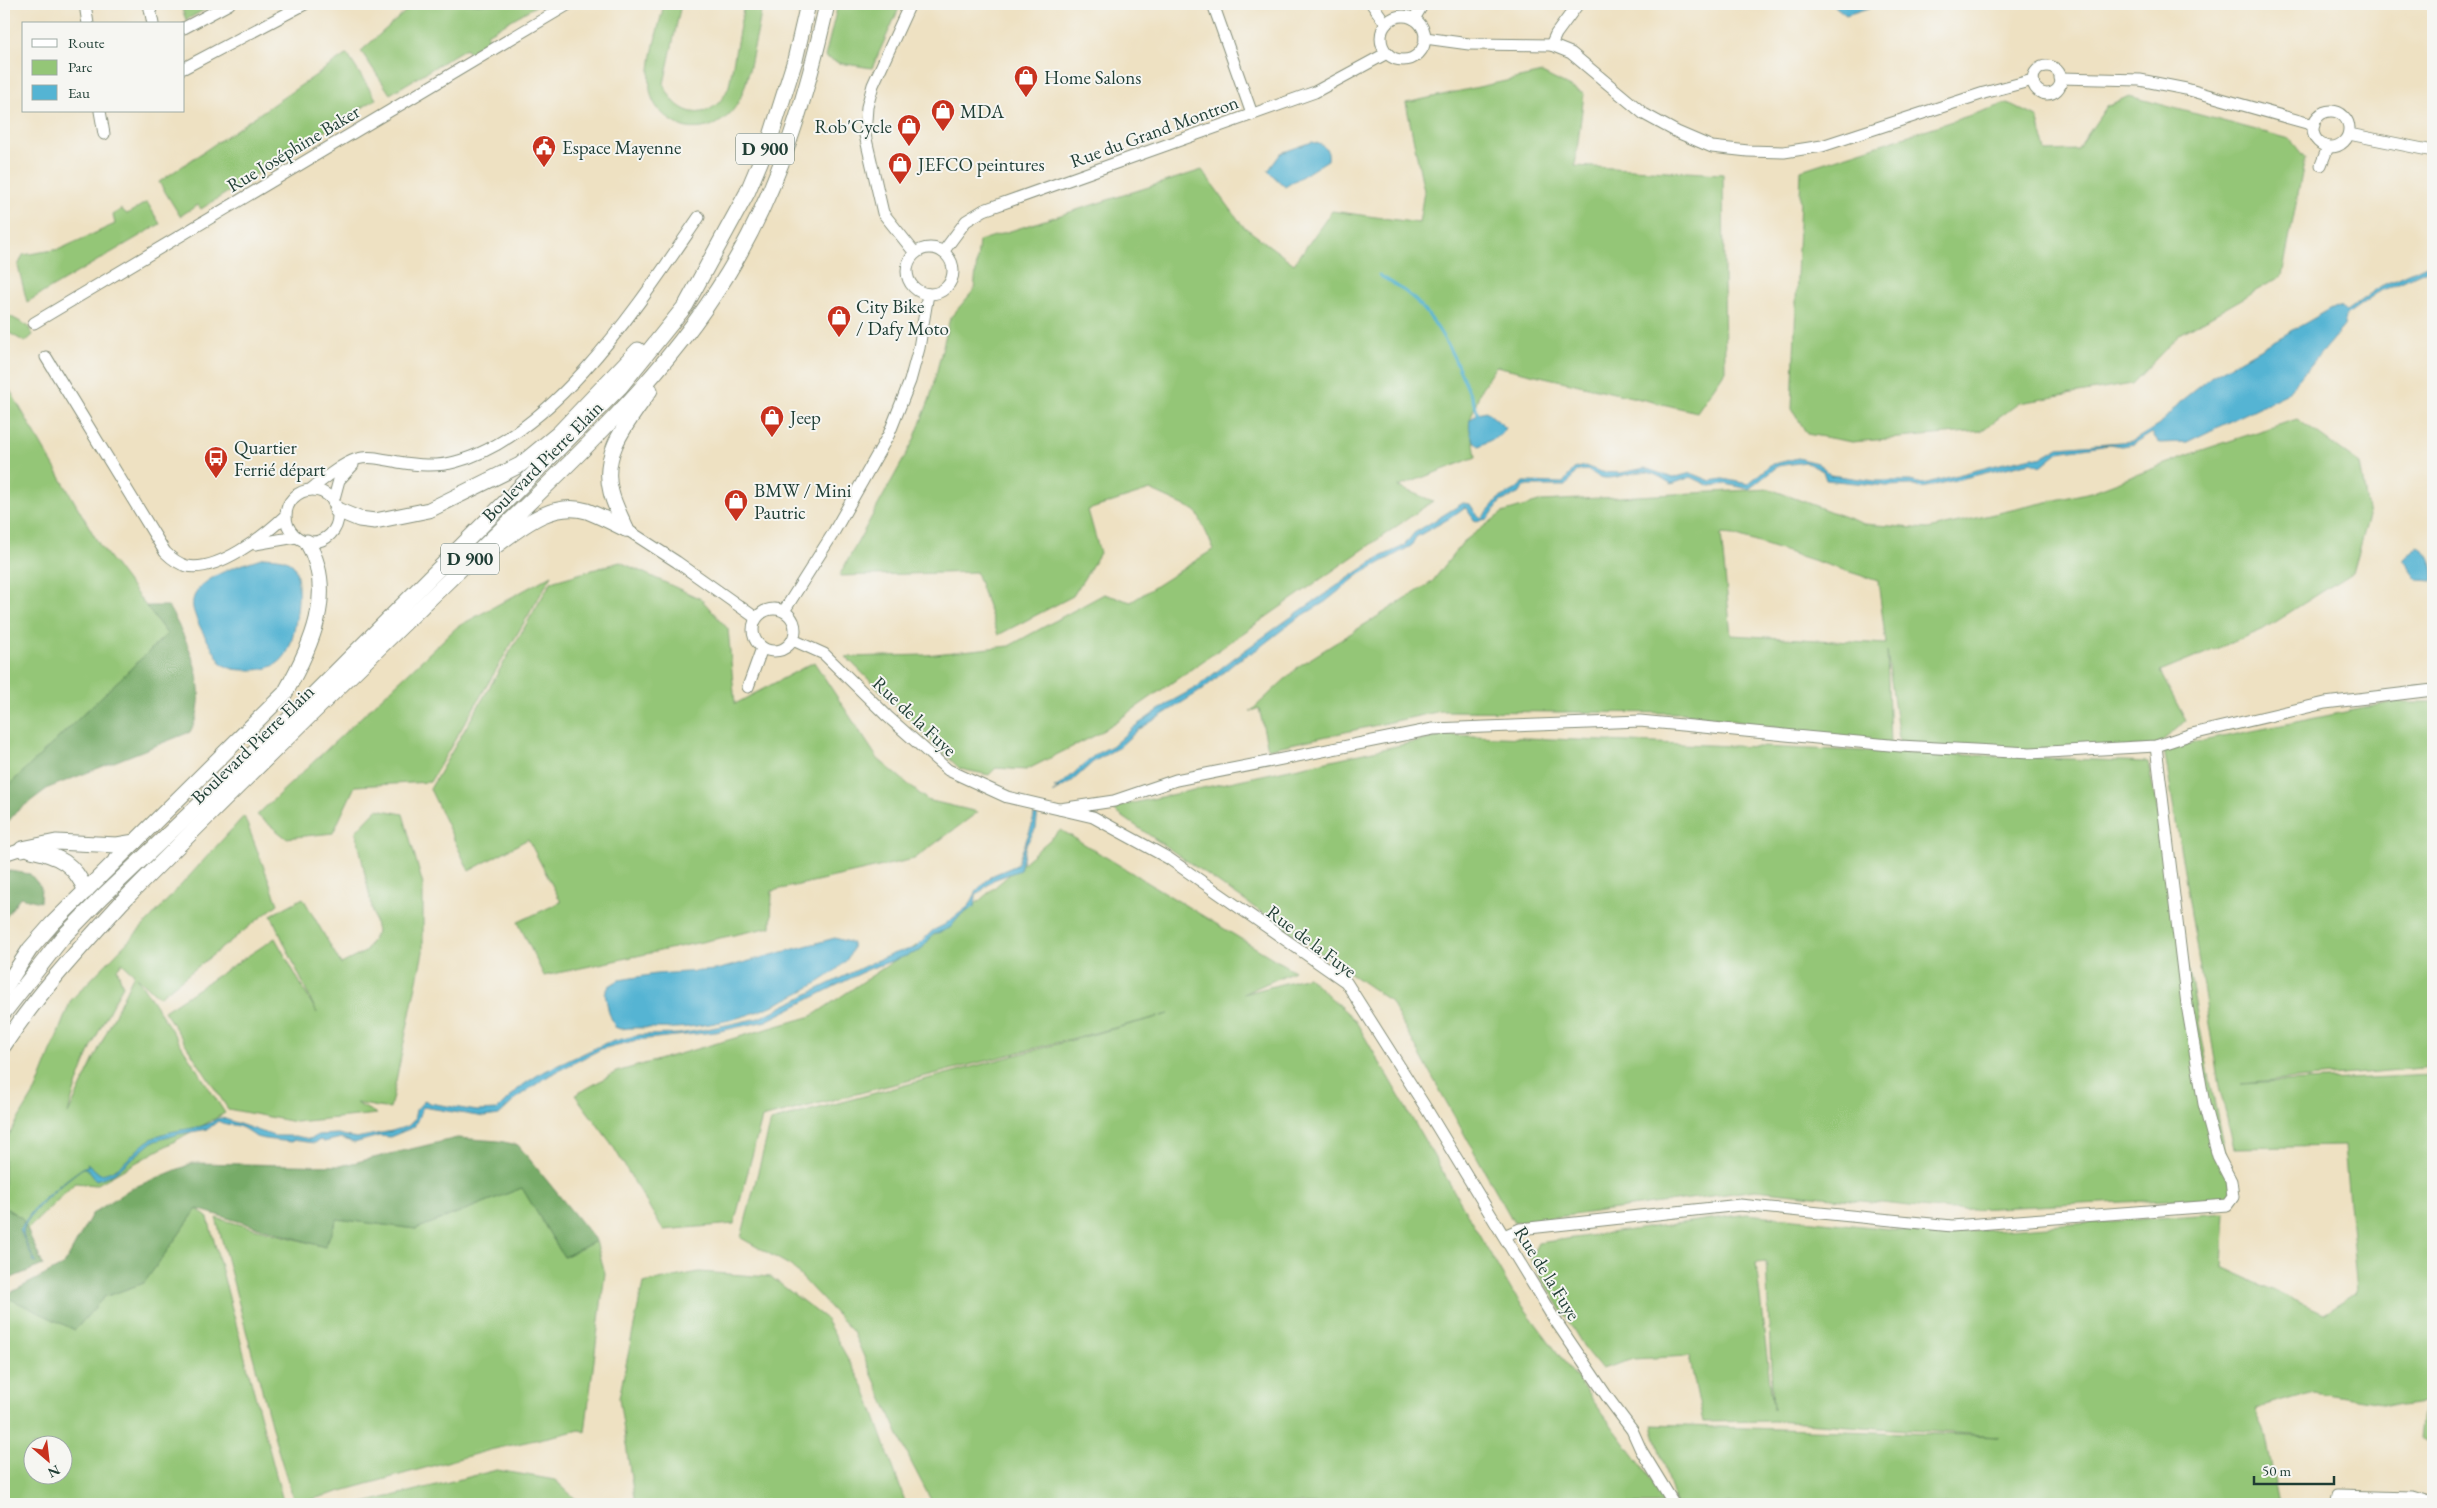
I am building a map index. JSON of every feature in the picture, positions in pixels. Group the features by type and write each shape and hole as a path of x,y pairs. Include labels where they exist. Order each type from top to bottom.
{"main road":[{"name":"Boulevard Pierre Elain","path":"4,1012 62,938 102,897 277,731 620,387 686,306 747,193 770,136 795,60 808,4"},
{"name":"Boulevard Pierre Elain","path":"4,1045 18,1023 66,962 122,902 603,430 680,344 737,258 760,214 782,161 801,106 827,4"},
{"path":"335,506 359,519 375,521 429,510 520,465 559,433 698,284"},
{"path":"626,529 611,493 608,473 609,458 620,434 680,344"},
{"path":"456,573 534,520 559,509 585,511 626,529"},
{"path":"4,989 30,949 52,924 226,754 284,694 306,653 318,615 321,597 316,557 301,540"},
{"path":"22,849 56,842 117,845 135,842"},
{"path":"22,849 50,854 67,863 80,876 86,890"}],"street":[{"path":"85,4 88,22"},
{"path":"149,4 153,22"},
{"path":"185,27 229,4"},
{"path":"185,67 304,4"},
{"name":"Rue Joséphine Baker","path":"34,323 569,4"},
{"path":"910,4 873,85 867,107 866,135 883,213 915,253"},
{"path":"1213,4 1252,114"},
{"path":"1372,4 1386,24"},
{"path":"1414,19 1423,4"},
{"path":"1551,45 1556,34 1578,4"},
{"path":"1399,16 1414,19 1422,27 1425,38 1423,46 1414,57 1400,59 1387,53 1381,41 1386,24 1399,16"},
{"path":"1425,38 1470,44 1551,45 1571,53 1644,114 1677,132 1712,147 1748,151 1784,152 1822,146 1984,93 2033,80"},
{"name":"Rue du Grand Montron","path":"943,252 966,221 984,210 1315,92 1387,53"},
{"path":"2047,66 2057,71 2060,78 2057,90 2046,94 2038,91 2033,80 2036,72 2047,66"},
{"path":"2060,78 2140,80 2186,89 2314,125"},
{"path":"100,112 104,134"},
{"path":"2338,112 2346,118 2349,134 2338,146 2328,147 2316,139 2314,125 2323,113 2338,112"},
{"path":"2349,134 2433,151"},
{"path":"2321,165 2328,147"},
{"path":"301,540 286,524 286,508 295,495 310,490 330,474 357,459 373,458 432,465 455,462 504,440 550,405 611,340 699,217"},
{"path":"929,247 943,252 952,264 952,279 942,290 928,294 916,290 908,279 907,265 915,253 929,247"},
{"path":"784,611 832,535 889,434 910,381 920,348 928,294"},
{"path":"46,357 165,552 175,562 199,567 215,562 251,544 285,516"},
{"path":"251,544 301,540 314,542 328,537 336,524 335,506 340,480 357,459"},
{"path":"310,490 323,493 335,506"},
{"path":"626,529 677,562 756,618"},
{"path":"772,608 784,611 793,621 795,634 793,640 788,646 776,652 762,648 753,638 752,631 756,618 760,613 772,608"},
{"name":"Rue de la Fuye","path":"793,640 824,654 887,716 948,770 1007,797 1093,816 1168,858 1346,982 1551,1314 1632,1430 1641,1450 1674,1504"},
{"path":"748,687 762,648"},
{"path":"1060,809 1114,801 1176,780 1433,729 1640,721 1900,746 2030,754 2156,746 2192,734 2325,703 2433,690"},
{"path":"1504,1236 1520,1229 1740,1205 1952,1226 2227,1205 2233,1197 2232,1181 2218,1156 2204,1104 2186,1005 2156,746"},
{"path":"4,855 22,849"},
{"path":"2335,1504 2338,1496 2412,1498 2432,1504"}],"green space":[{"path":"180,4 215,4 186,20"},
{"path":"414,4 539,4 487,34 492,44 471,57 466,48 390,94 361,51"},
{"path":"664,4 681,4 664,84 670,96 678,105 686,110 696,112 705,111 714,106 722,98 729,86 744,4 762,4 743,91 732,111 725,119 715,124 702,128 683,127 663,114 653,101 650,90 650,69"},
{"path":"838,4 901,4 872,68 839,63 825,57"},
{"path":"347,54 376,99 201,209 198,205 180,216 159,182"},
{"path":"1542,73 1584,94 1575,166 1723,174 1725,371 1697,412 1496,366 1481,389 1470,420 1476,457 1398,487 1433,501 1098,734 1026,770 996,768 989,775 960,769 846,657 926,655 1009,646 1104,594 1131,602 1214,549 1196,511 1150,490 1088,510 1100,553 1073,596 998,635 976,572 839,576 913,442 930,398 950,318 974,290 979,241 1202,170 1243,226 1294,264 1332,211 1419,223 1424,191 1406,103"},
{"path":"2129,96 2290,139 2305,158 2282,276 2180,334 2132,384 2019,403 1981,431 1852,442 1807,434 1792,409 1801,170 2008,103 2037,117 2046,151 2077,150 2107,106"},
{"path":"147,202 160,224 27,302 18,266 23,255 60,249 115,224 113,215 121,209 127,214"},
{"path":"4,313 28,326 33,335 25,342 4,330"},
{"path":"4,380 99,544 167,634 4,790"},
{"path":"2297,419 2360,464 2369,516 2353,572 2262,630 2160,672 2186,721 2156,746 2030,753 1900,746 1887,651 1890,745 1683,713 1441,711 1268,749 1259,708 1250,712 1299,666 1432,582 1463,542 1502,513 1542,501 1770,489 1864,524 1928,529 2091,492 2202,450","holes":["1721,534 1734,535 1878,581 1886,644 1731,635"]},
{"path":"620,562 701,599 728,629 735,704 814,662 878,759 927,800 978,812 914,859 772,891 771,927 544,976 518,922 561,902 528,839 469,871 430,789 551,582"},
{"path":"552,575 430,782 355,786 333,833 286,838 257,815 457,627"},
{"path":"146,606 168,606 184,636 196,668 199,684 199,701 197,717 190,732 48,788 16,812 4,827 4,790 167,634"},
{"path":"2394,702 2433,702 2433,1067 2240,1084 2433,1075 2433,1445 2420,1439 2424,1403 2400,1406 2313,1392 2255,1409 2264,1428 2279,1504 1675,1504 1652,1425 1999,1436 1774,1421 1703,1422 1689,1356 1634,1359 1602,1369 1584,1347 1530,1258 1538,1243 1747,1214 1938,1234 2225,1213 2222,1267 2323,1313 2357,1292 2344,1146 2234,1148 2219,1085 2164,749","holes":["1766,1262 1773,1409 1756,1263"]},
{"path":"1447,735 2148,762 2233,1197 1949,1210 1755,1190 1514,1223 1390,1001 1110,808"},
{"path":"377,809 403,814 423,885 423,952 390,1109 356,1103 377,1114 295,1122 228,1109 164,1011 275,938 317,1013 271,915 303,898 341,964 365,952 377,932 356,831"},
{"path":"244,816 278,904 159,997 137,977 225,1113 96,1185 75,1183 27,1230 21,1218 4,1207 4,1143 36,1090 71,1000 151,918","holes":["122,963 134,974 68,1114 77,1082 91,1048 123,986 117,969"]},
{"path":"1061,830 1294,971 1243,994 1308,977 1355,1020 1513,1293 1670,1504 933,1504 910,1460 853,1332 791,1266 741,1238 771,1121 1169,1014 762,1118 734,1224 663,1230 611,1143 575,1095 616,1072 812,1016 965,913"},
{"path":"10,871 30,874 41,887 40,902 20,897 4,920 4,873"},
{"path":"457,1138 499,1141 518,1145 596,1241 564,1257 522,1188 416,1229 337,1219 325,1247 197,1209 144,1283 104,1297 75,1330 4,1296 64,1265 92,1214 130,1189 193,1163 340,1166"},
{"path":"522,1188 564,1257 596,1241 605,1273 585,1432 580,1430 490,1450 295,1504 278,1450 216,1218 325,1247 337,1219 416,1229"},
{"path":"4,1207 22,1218 43,1265 4,1281"},
{"path":"197,1209 208,1218 283,1501 277,1504 4,1504 4,1295 75,1330 104,1297 144,1283"},
{"path":"699,1272 771,1277 825,1318 866,1391 906,1504 635,1504 619,1398 643,1283"},
{"path":"497,1470 555,1480 581,1504 360,1504"}],"water":[{"path":"1832,4 1881,4 1846,15"},
{"path":"1312,142 1324,147 1328,152 1328,160 1285,187 1268,171 1281,153"},
{"path":"2433,262 2433,267 2377,293 2346,315 2344,326 2286,394 2187,442 2159,443 2152,433 2134,444 2121,446 2109,444 2058,452 2041,466 2031,462 1922,488 1911,485 1886,486 1826,480 1823,471 1805,462 1778,466 1749,489 1726,484 1710,486 1691,477 1672,484 1647,472 1605,478 1589,471 1581,470 1576,472 1566,486 1524,486 1520,493 1500,502 1488,519 1475,521 1465,507 1450,518 1416,537 1411,546 1360,574 1325,602 1295,620 1256,650 1238,660 1202,690 1138,730 1119,747 1093,762 1071,782 1052,793 1059,788 1054,788 1063,783 1096,754 1112,746 1134,727 1172,701 1197,687 1294,615 1378,558 1404,546 1414,533 1463,503 1470,504 1477,515 1482,518 1498,499 1515,490 1524,482 1563,483 1574,469 1585,466 1601,472 1621,473 1645,468 1673,478 1691,473 1711,481 1723,479 1748,484 1770,465 1798,458 1817,463 1830,475 1875,481 1910,481 1923,484 2000,464 2033,457 2040,458 2059,447 2133,441 2159,425 2182,400 2212,376 2332,308 2339,307 2346,311 2381,286"},
{"path":"1486,411 1506,428 1501,435 1479,446 1471,434 1470,420 1478,413"},
{"path":"2417,547 2429,556 2433,581 2418,580 2404,561"},
{"path":"264,557 280,558 287,561 293,565 296,572 298,597 292,639 284,657 273,666 255,670 231,668 221,663 206,638 196,618 193,601 197,591 216,576 229,569"},
{"path":"1035,811 1038,811 1036,828 1026,845 1020,870 993,880 976,896 975,906 960,916 950,928 933,935 920,951 869,969 766,1021 715,1032 637,1040 601,1049 550,1075 519,1096 499,1115 484,1117 423,1107 414,1127 390,1137 379,1136 354,1143 341,1138 324,1142 320,1140 315,1143 293,1140 292,1142 256,1137 241,1127 218,1121 208,1129 179,1134 152,1142 114,1174 96,1180 86,1168 83,1168 58,1188 30,1217 23,1232 26,1243 20,1230 26,1220 57,1187 84,1167 88,1166 87,1163 100,1174 108,1172 121,1165 145,1143 165,1133 201,1126 222,1118 274,1136 295,1136 310,1139 318,1135 338,1134 356,1138 408,1126 414,1120 416,1110 425,1100 429,1103 477,1111 497,1110 520,1087 541,1073 606,1043 639,1035 679,1034 759,1018 869,964 895,953 915,948 932,931 944,925 969,906 978,889 991,876 1017,865 1032,825"},
{"path":"835,938 852,943 851,953 833,972 805,990 750,1014 688,1027 620,1029 615,1027 609,1013 605,994 609,986 619,980 656,974 716,970"},
{"path":"27,1246 37,1263 32,1262 34,1261"}],"waterway":[{"path":"1379,275 1413,298 1437,326 1452,354 1478,413"}],"place":[{"name":"Home Salons","path":"1026,98"},
{"name":"MDA","path":"943,132"},
{"name":"Rob'Cycle","path":"909,147"},
{"name":"Espace Mayenne","path":"544,168"},
{"name":"JEFCO peintures","path":"900,185"},
{"name":"City Bike / Dafy Moto","path":"839,338"},
{"name":"Jeep","path":"772,438"},
{"name":"Quartier Ferrié départ","path":"216,479"},
{"name":"BMW / Mini Pautric","path":"736,522"}]}
